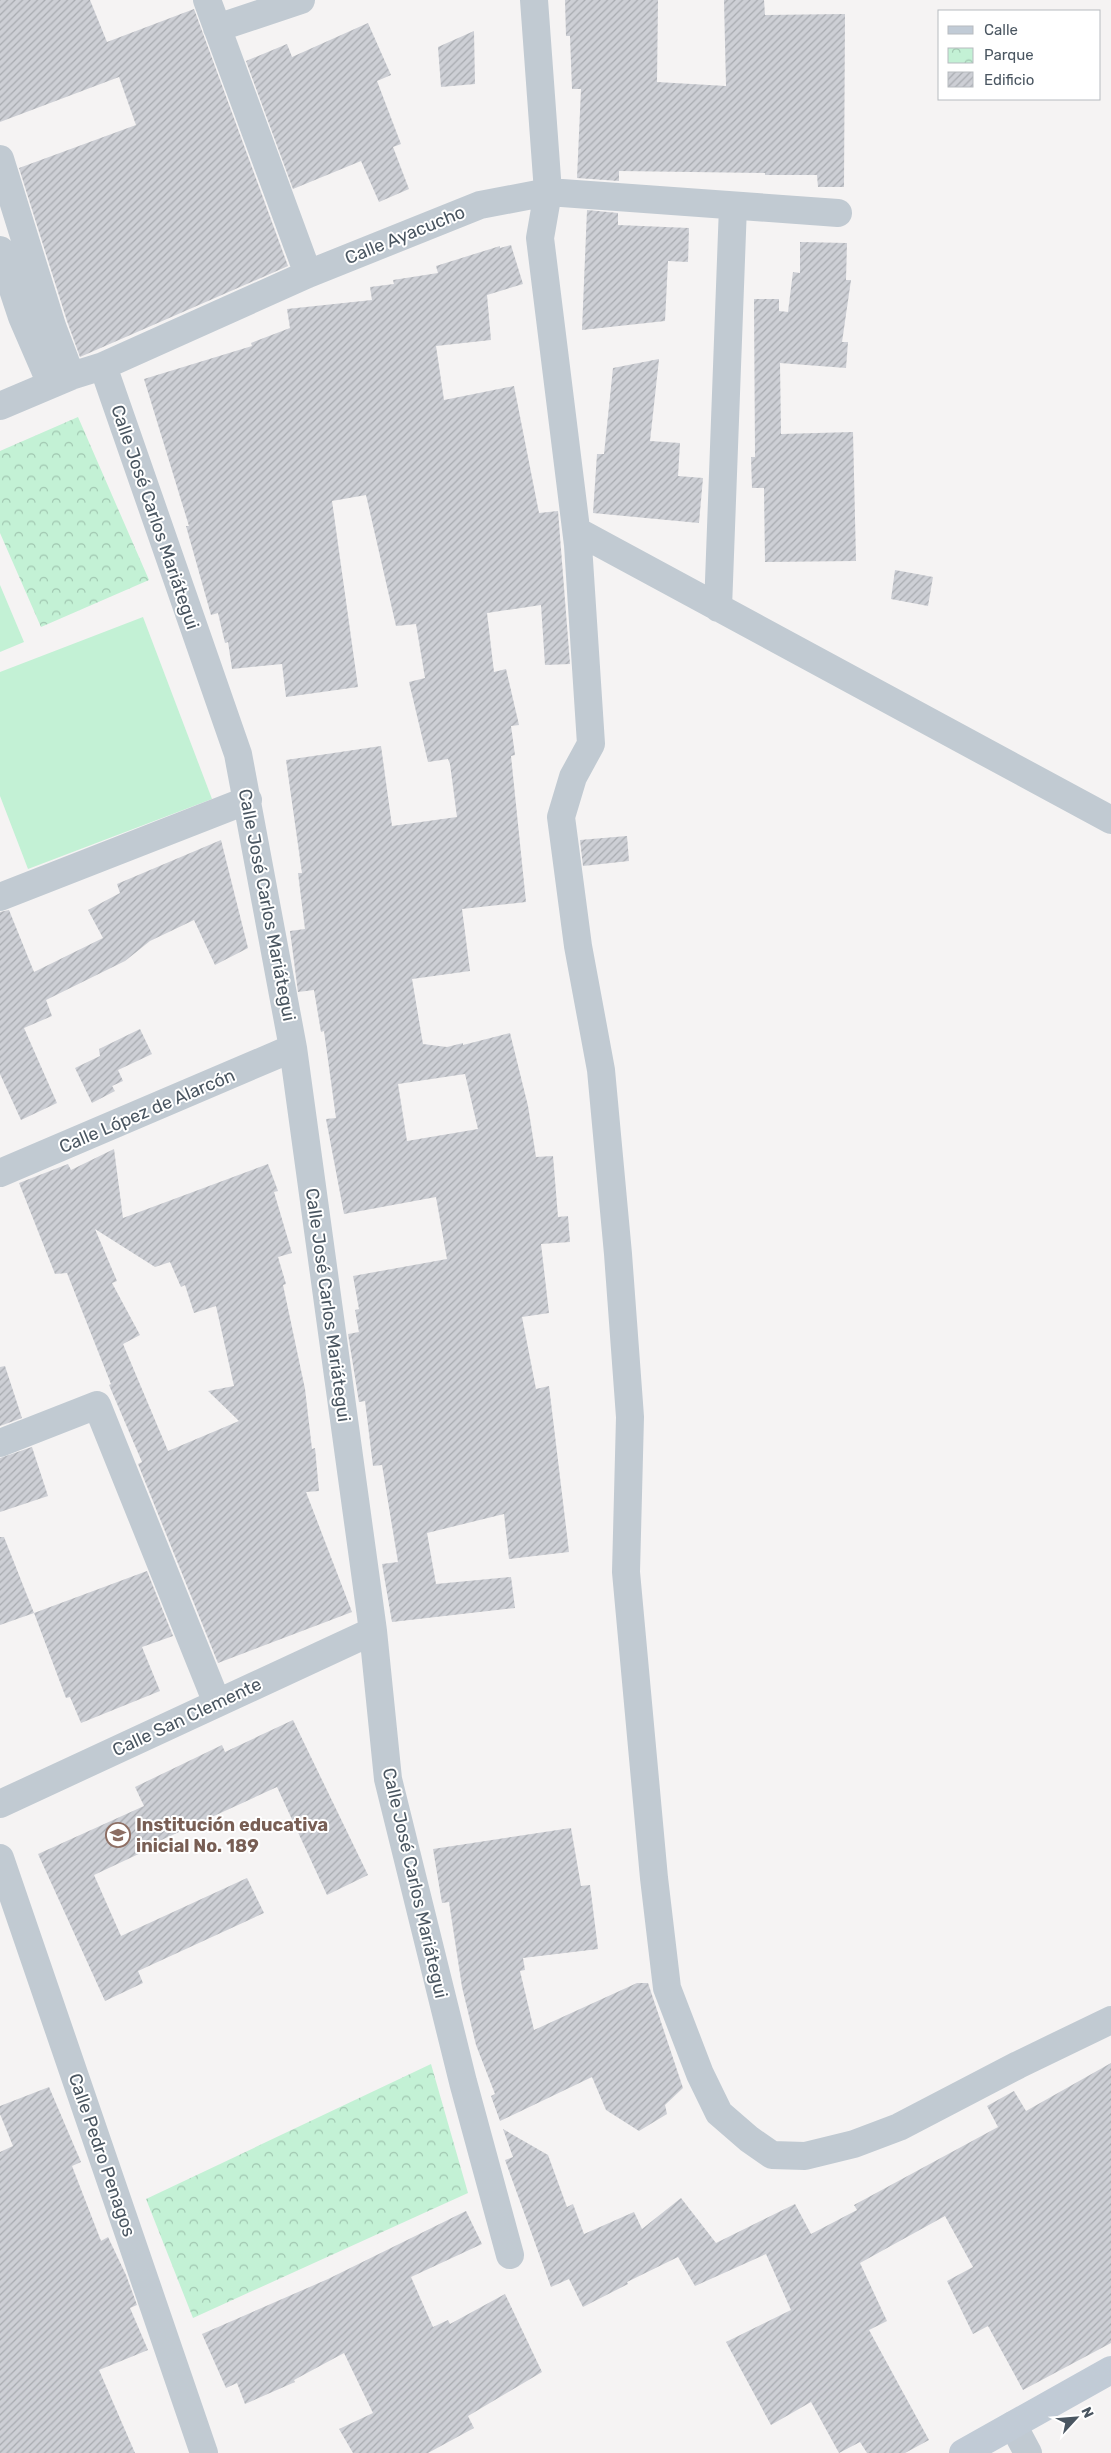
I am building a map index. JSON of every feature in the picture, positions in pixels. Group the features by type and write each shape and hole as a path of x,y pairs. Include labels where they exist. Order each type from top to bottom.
{"street":[{"path":"207,0 308,274"},
{"path":"217,28 301,0"},
{"path":"534,0 548,192 540,238 577,531 591,744 573,777 561,817 578,946 601,1070 630,1417 626,1572 654,1878 667,1988 700,2074 719,2113 749,2139 772,2155 805,2156 854,2144 899,2127 1018,2064 1111,2020"},
{"path":"0,159 52,326 61,380"},
{"name":"Calle Ayacucho","path":"0,406 61,380 103,366 308,274 480,205 548,192 838,213"},
{"path":"718,608 733,206"},
{"path":"0,250 11,314 61,380"},
{"path":"11,314 52,326"},
{"name":"Calle José Carlos Mariátegui","path":"103,366 238,754 248,800 293,1048 373,1630 388,1779 463,2082 510,2255"},
{"path":"577,531 1111,820"},
{"path":"0,897 248,800"},
{"name":"Calle López de Alarcón","path":"0,1174 293,1048"},
{"path":"0,1443 97,1405 217,1703"},
{"name":"Calle San Clemente","path":"0,1804 373,1630"},
{"name":"Calle Pedro Penagos","path":"0,1858 204,2453"},
{"path":"963,2453 1111,2370"},
{"path":"1013,2425 1028,2453"}],"green space":[{"path":"78,417 149,580 41,627 0,533 0,451"},
{"path":"0,585 24,642 0,652"},
{"path":"143,617 212,799 28,869 0,796 0,672"},
{"path":"431,2064 468,2193 193,2318 146,2199"}],"building":[{"path":"0,0 90,0 107,42 194,9 288,266 80,357 19,168 136,125 119,77 0,122"},
{"path":"565,0 658,0 657,82 726,86 724,0 764,0 765,15 845,14 844,187 818,187 817,175 765,175 765,173 619,171 619,181 577,178 581,89 572,89 570,36 566,36"},
{"path":"368,23 391,75 377,81 401,144 393,147 409,189 379,202 361,161 293,189 246,61 287,44 292,57"},
{"path":"474,31 475,84 441,87 438,47"},
{"path":"587,210 618,213 618,225 689,228 688,262 668,261 665,321 582,330"},
{"path":"800,242 847,243 846,280 851,280 842,342 848,342 846,368 780,363 781,434 853,432 856,561 765,562 764,488 752,488 751,457 755,457 754,299 779,299 779,311 788,312 793,272 800,273"},
{"path":"511,245 523,284 487,295 491,340 436,346 444,400 514,386 539,513 558,511 570,664 545,665 541,605 487,613 494,672 506,669 519,725 511,726 515,755 511,756 526,902 462,909 470,971 412,979 423,1044 447,1047 463,1043 463,1045 510,1033 528,1106 536,1157 553,1156 558,1217 568,1216 570,1242 541,1244 549,1313 522,1317 536,1389 549,1386 569,1552 509,1559 504,1514 427,1533 436,1584 511,1577 515,1608 392,1622 382,1564 398,1562 382,1465 373,1466 365,1401 359,1402 348,1334 359,1332 355,1310 359,1309 353,1276 447,1259 436,1197 344,1214 326,1119 336,1118 324,1031 321,1032 314,990 298,992 290,931 305,929 298,873 302,873 286,760 381,746 392,826 457,817 450,764 448,759 428,762 409,682 425,678 416,624 396,626 366,495 332,501 358,687 286,697 282,664 232,669 228,642 225,643 218,613 211,615 186,526 189,526 144,379 252,346 251,343 290,328 287,309 372,300 370,287 394,284 393,280 438,273 436,266 500,246 500,248","holes":["465,1074 478,1129 407,1141 398,1084"]},
{"path":"659,359 650,441 680,443 678,476 703,478 699,523 593,513 597,454 604,454 613,368"},
{"path":"895,570 933,577 928,606 891,599"},
{"path":"627,836 629,861 583,866 580,840"},
{"path":"221,840 248,948 215,965 194,920 150,941 125,961 46,1000 52,1016 24,1028 57,1103 21,1120 0,1074 0,912 9,910 34,972 103,938 88,910 120,893 117,884"},
{"path":"140,1029 152,1054 118,1070 123,1081 112,1086 115,1091 92,1103 75,1068 100,1056 99,1049"},
{"path":"114,1149 123,1218 268,1164 278,1191 274,1192 292,1253 278,1257 286,1284 283,1285 305,1389 312,1449 315,1448 319,1491 306,1492 352,1612 218,1663 138,1464 142,1462 109,1385 111,1384 67,1273 55,1274 19,1183 68,1164 71,1170","holes":["95,1229 155,1267 170,1262 181,1287 185,1285 194,1313 216,1306 234,1386 208,1391 239,1421 168,1451 123,1344 140,1335 112,1283 117,1281"]},
{"path":"5,1366 22,1418 0,1426 0,1367"},
{"path":"32,1447 48,1496 0,1512 0,1458"},
{"path":"0,1537 4,1537 34,1613 0,1625"},
{"path":"147,1571 173,1636 142,1647 160,1691 81,1723 70,1697 66,1698 34,1613"},
{"path":"293,1720 368,1875 327,1895 277,1787 144,1848 145,1851 94,1875 121,1936 247,1878 264,1913 138,1971 143,1983 105,2001 38,1854 144,1806 135,1787 222,1745 225,1752"},
{"path":"571,1828 581,1886 590,1885 598,1949 523,1958 525,1970 520,1971 534,2030 637,1983 648,1983 683,2088 665,2105 667,2114 639,2131 606,2110 592,2077 500,2121 491,2096 495,2094 476,2045 462,1987 449,1902 442,1903 433,1849"},
{"path":"1111,2063 1111,2343 1023,2390 988,2326 973,2334 947,2281 973,2267 945,2216 860,2263 887,2321 869,2330 929,2440 905,2453 867,2453 860,2442 839,2453 811,2402 771,2425 726,2342 791,2310 766,2254 695,2286 678,2257 627,2282 628,2284 583,2307 569,2279 551,2287 505,2160 513,2157 503,2129 548,2155 567,2207 573,2204 584,2234 634,2212 642,2229 681,2198 716,2243 795,2204 811,2234 857,2210 854,2205 998,2127 987,2106 1014,2091 1026,2111"},
{"path":"49,2087 81,2162 72,2166 101,2241 108,2237 126,2275 137,2305 130,2308 148,2350 99,2370 135,2453 0,2453 0,2152 13,2146 0,2114 0,2106"},
{"path":"466,2211 482,2244 411,2277 433,2327 448,2320 450,2324 505,2294 542,2372 468,2416 474,2428 428,2453 353,2453 339,2429 373,2413 344,2353 294,2380 295,2382 245,2404 237,2383 226,2388 202,2334 328,2279"}],"place":[{"name":"Institución educativa inicial No. 189","path":"118,1835"}]}
